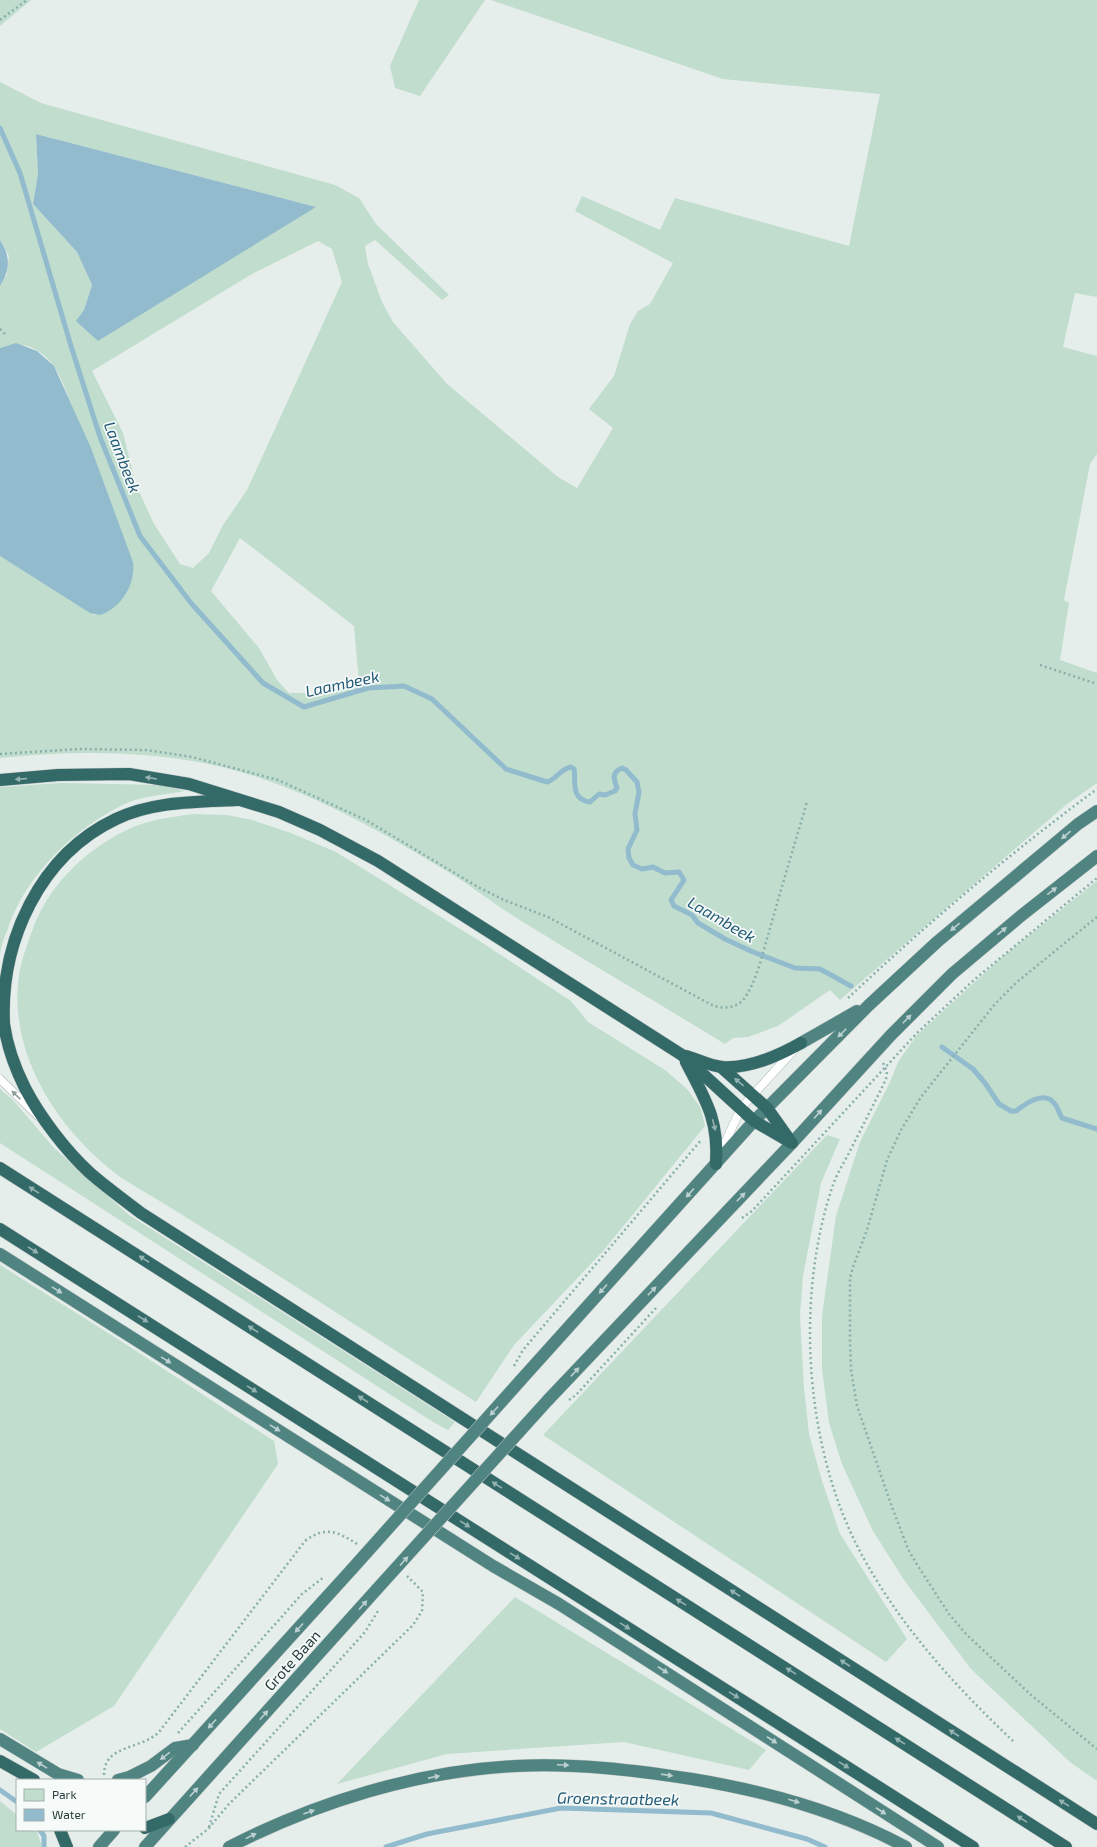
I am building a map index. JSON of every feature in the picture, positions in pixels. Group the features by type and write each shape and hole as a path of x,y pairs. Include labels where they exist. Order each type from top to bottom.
{"highway":[{"path":"0,780 58,776 129,774 189,784 279,812 320,830 378,861 682,1055 754,1121 792,1143"},
{"path":"237,800 155,807 116,819 76,845 56,864 34,892 16,926 6,963 4,1024 12,1057 26,1089 52,1131 90,1172 141,1213 1097,1824"},
{"path":"721,1067 766,1060 778,1056 869,1005 937,942 1078,824 1097,811"},
{"name":"Grote Baan","path":"145,1847 548,1400 792,1143 878,1049 952,974 1022,915 1097,856"},
{"name":"Grote Baan","path":"146,1796 754,1121 869,1005"},
{"path":"682,1055 721,1067 767,1108 792,1143"},
{"path":"682,1055 708,1104 716,1134 716,1164"},
{"path":"0,1168 1066,1847"},
{"path":"0,1229 974,1847"},
{"path":"0,1254 493,1566 566,1608 938,1847"},
{"path":"0,1739 58,1774 75,1779"},
{"path":"122,1779 151,1766 175,1748 192,1745"},
{"path":"0,1762 32,1779"},
{"path":"229,1847 272,1826 356,1795 416,1781 476,1770 516,1766 562,1765 628,1770 730,1785 776,1796 826,1812 906,1847"},
{"path":"12,1769 21,1779"},
{"path":"146,1828 169,1819"},
{"path":"60,1831 67,1847"},
{"path":"99,1847 113,1831"}],"lane":[{"path":"716,1164 741,1108 800,1043"},
{"path":"0,1080 52,1131"}],"path":[{"path":"0,20 27,0"},
{"path":"0,329 5,334"},
{"path":"1040,665 1097,684"},
{"path":"0,754 79,749 146,750 192,757 278,780 366,820 504,900 548,917 716,1007 730,1007 743,1000 750,989 761,958 807,802"},
{"path":"740,1219 752,1211 917,1033 975,979 1097,878"},
{"path":"1097,916 1004,994 982,1018 921,1097 894,1142 867,1230 850,1278 850,1342 855,1398 875,1461 908,1549 949,1614 966,1634 1018,1684 1097,1749"},
{"path":"878,1049 886,1068 886,1079 834,1182 822,1227 810,1301 812,1386 818,1423 837,1496 851,1533 870,1569 928,1654 981,1710 1013,1741"},
{"path":"564,1403 576,1395 660,1304"},
{"path":"177,1734 302,1594 325,1576"},
{"path":"185,1847 208,1829 219,1794 365,1632 379,1608"},
{"path":"104,1779 105,1766 113,1754 118,1750 154,1737"}],"green space":[{"path":"0,0 31,0 0,26"},
{"path":"419,0 485,0 420,96 395,88 390,66"},
{"path":"491,0 1097,0 1097,297 1075,293 1063,347 1097,356 1097,454 1090,464 1064,600 1069,603 1060,660 1097,673 1097,783 1067,804 840,1000 830,990 778,1026 748,1037 733,1038 725,1044 515,917 454,875 418,854 331,807 270,781 239,771 208,764 156,756 78,753 0,758 0,556 95,615 133,562 89,447 62,381 53,365 42,354 30,347 15,345 0,348 0,286 7,274 9,256 0,240 0,82 41,103 335,185 359,198 376,224 449,295 442,300 375,240 365,246 368,264 382,302 393,322 447,384 558,477 577,488 613,428 589,409 614,376 630,324 638,311 650,304 673,263 575,211 582,196 660,230 675,198 849,246 880,94 723,79","holes":["36,134 316,207 84,310 92,285 77,252 33,204 38,174","318,241 332,249 342,282 247,490 223,525 209,553 193,568 180,564 154,524 136,485 123,433 92,371 252,274","240,538 354,626 359,682 320,693 289,693 277,680 259,648 211,591"]},
{"path":"62,783 161,785 185,791 129,802 90,824 72,839 55,854 26,891 15,910 0,954 0,787"},
{"path":"194,814 227,815 252,820 291,833 336,852 478,940 571,1001 588,1022 665,1070 687,1089 700,1107 705,1126 603,1251 514,1345 476,1402 228,1243 120,1177 93,1154 74,1134 56,1111 41,1086 29,1060 21,1032 18,1004 19,975 22,962 25,950 41,910 50,895 73,868 86,856 115,836 146,822"},
{"path":"1097,881 1097,1781 1070,1762 971,1669 904,1580 873,1531 842,1464 829,1423 822,1369 822,1316 836,1216 860,1142 890,1082 898,1062 916,1036 1002,957"},
{"path":"0,1089 13,1100 54,1148 129,1215 455,1422 448,1430 433,1422 0,1143"},
{"path":"827,1135 840,1139 821,1183 803,1276 800,1315 804,1389 809,1434 822,1481 840,1534 907,1639 886,1662 543,1435"},
{"path":"0,1265 127,1345 274,1441 278,1464 114,1706 36,1752 0,1729"},
{"path":"515,1597 766,1750 749,1770 624,1742 447,1754 337,1784"},
{"path":"0,1801 16,1814 16,1831 37,1831 42,1847 0,1847"}],"water":[{"path":"36,134 316,207 98,341 76,321 84,310 92,285 77,252 33,204 38,174"},
{"path":"0,240 4,246 8,263 6,274 0,286"},
{"path":"16,343 37,351 54,366 91,448 133,562 132,579 126,594 108,612 100,615 90,613 0,556 0,348"}],"waterway":[{"name":"Laambeek","path":"0,128 20,173 71,346 100,437 140,536 191,603 263,683 304,707 368,688 404,686 432,699 506,769 547,782 567,768 571,767 574,769 575,789 579,798 590,802 599,794 605,795 615,791 617,788 614,779 616,772 622,768 626,770 637,782 639,792 635,814 637,830 628,849 629,858 633,865 642,869 653,867 665,873 679,872 684,880 671,900 674,906 692,915 698,923 725,939 753,952 795,968 820,969 851,986"},
{"name":"Laambeek","path":"942,1047 973,1069 985,1083 999,1104 1011,1111 1016,1111 1029,1102 1040,1098 1050,1099 1062,1118 1097,1129"},
{"path":"0,1790 16,1801"},
{"name":"Groenstraatbeek","path":"386,1847 427,1834 561,1808 711,1813 807,1839 825,1847"},
{"path":"41,1831 44,1836 44,1847"}]}
